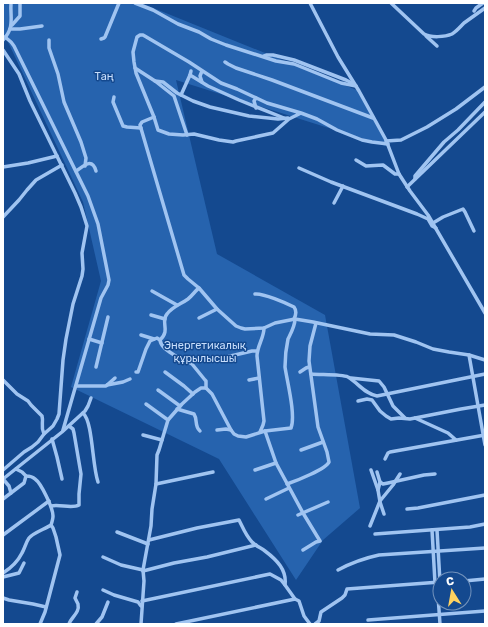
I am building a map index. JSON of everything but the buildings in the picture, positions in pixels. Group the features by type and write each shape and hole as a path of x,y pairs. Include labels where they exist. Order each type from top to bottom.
{"street":[{"path":"11,3 11,27"},
{"path":"20,3 20,16 4,39 11,42 14,46 88,196 101,235 109,280 101,298 64,430"},
{"path":"101,39 104,38 119,3"},
{"path":"135,3 153,10 178,24 199,32 220,43 276,61 299,65 341,83 356,86"},
{"path":"310,3 339,60 356,86 387,142 399,174 433,222 485,312"},
{"path":"391,3 437,46"},
{"path":"474,11 483,3"},
{"path":"426,36 451,34 457,31 466,22 485,8"},
{"path":"11,27 20,29 42,26"},
{"path":"288,118 274,133 236,141 227,141 194,134 169,134 159,131 134,62 133,52 136,37 142,34 221,83 271,105 301,113 317,119 342,132 362,140 372,142 401,140 428,127 456,109 485,87"},
{"path":"49,40 49,48 58,74 64,102 86,158 85,166"},
{"path":"3,50 19,74 30,101 81,207 87,226 82,253 82,276 70,317 64,353 59,414 53,426 38,442 3,470"},
{"path":"264,56 273,55 296,60 356,86"},
{"path":"296,60 299,65"},
{"path":"225,62 236,68 374,118"},
{"path":"136,68 174,96 187,135"},
{"path":"202,71 200,74 202,82"},
{"path":"181,95 190,73 202,82 228,96 256,108 288,118"},
{"path":"155,81 159,77"},
{"path":"155,81 163,82 181,95 197,103 232,113 278,119 288,118 301,113"},
{"path":"114,97 113,102 123,126 127,128 141,128"},
{"path":"256,98 254,101 256,108"},
{"path":"415,179 415,176 444,142 485,102"},
{"path":"407,187 485,112"},
{"path":"154,117 142,122 140,125 184,275 199,288 217,309 236,326 245,329 264,328 275,323 294,319 370,334 394,335 440,350 469,355 485,360"},
{"path":"3,167 57,156"},
{"path":"356,160 366,166 383,165 395,174 399,174"},
{"path":"76,171 88,164 95,166 96,170"},
{"path":"3,217 36,180 62,165"},
{"path":"299,168 425,218 429,220 432,226 436,228"},
{"path":"334,203 343,186"},
{"path":"433,222 463,209 474,231"},
{"path":"160,340 165,334 165,319 167,314 177,305 188,299 199,288"},
{"path":"152,290 177,305"},
{"path":"141,624 144,571 151,526 158,455 168,420 198,389 206,388 216,399 231,430 236,436 242,437 262,431 291,428 292,413 285,358 288,341 295,324 294,319 296,314 294,307 259,294 255,294"},
{"path":"199,318 217,309"},
{"path":"151,315 165,319"},
{"path":"96,367 108,317"},
{"path":"266,499 327,465 329,462 318,427 308,361 316,323"},
{"path":"264,328 257,351 264,421 262,431 288,486 320,541 303,550"},
{"path":"141,335 160,340"},
{"path":"89,339 102,343"},
{"path":"136,372 140,369 148,344 154,339"},
{"path":"160,340 162,346 177,357"},
{"path":"222,358 257,351"},
{"path":"469,355 485,445"},
{"path":"187,360 206,381 206,388"},
{"path":"300,372 309,367"},
{"path":"165,372 193,394"},
{"path":"311,374 343,376 379,381 388,393 393,406 405,418"},
{"path":"349,378 372,395 377,396 485,374"},
{"path":"107,385 115,378"},
{"path":"249,380 259,378"},
{"path":"76,386 107,385 130,379"},
{"path":"3,380 17,394 28,401 42,416 43,418 41,425 44,434"},
{"path":"158,390 180,406"},
{"path":"12,493 9,486 3,479 69,426 88,406 90,398"},
{"path":"358,401 367,399 372,400 380,411 391,419 415,418 485,405"},
{"path":"146,404 168,420"},
{"path":"177,410 194,414 197,428 200,432"},
{"path":"83,412 88,420 98,482"},
{"path":"415,418 448,433 456,440"},
{"path":"51,506 57,505 76,507 79,505 81,474 73,429 69,426"},
{"path":"217,430 231,430"},
{"path":"143,435 162,440"},
{"path":"385,459 390,452 484,435"},
{"path":"52,439 62,479"},
{"path":"301,450 323,442"},
{"path":"255,470 276,463"},
{"path":"16,469 26,476 32,477 36,480 49,501 53,514 51,525 56,537 60,555 44,616 40,624"},
{"path":"371,470 384,514"},
{"path":"156,484 213,472"},
{"path":"377,472 380,482 378,490"},
{"path":"370,526 380,501 400,474"},
{"path":"380,482 383,484 435,474"},
{"path":"3,499 24,483 26,476"},
{"path":"407,509 485,495"},
{"path":"3,535 49,501"},
{"path":"298,515 328,502"},
{"path":"117,532 148,542 190,530 239,520 249,538 280,564 286,580 285,585"},
{"path":"375,534 470,527 485,524"},
{"path":"3,573 18,560 31,536 51,525"},
{"path":"432,530 433,552 436,571"},
{"path":"436,530 438,571"},
{"path":"103,557 121,565 144,571 256,545"},
{"path":"338,570 348,565 379,555 485,548"},
{"path":"3,578 19,573 24,563"},
{"path":"142,601 270,574 281,580 295,599 299,601 304,616 310,624"},
{"path":"472,580 485,579"},
{"path":"315,624 319,620 321,612 342,598 347,589 432,582"},
{"path":"103,590 138,602 141,608"},
{"path":"69,624 78,609 75,598 77,592"},
{"path":"3,598 46,607"},
{"path":"176,624 295,599"},
{"path":"96,624 102,617 108,602"},
{"path":"440,611 440,624"},
{"path":"368,620 485,611"},
{"path":"319,620 323,624"}],"green space":[{"path":"4,3 141,3 359,91 389,147 176,80 217,254 325,315 360,508 323,540 296,580 219,459 71,387 101,281 83,202 4,36"}],"park label":[{"name":"Таң","path":"104,76"},
{"name":"Энергетикалық құрылысшы","path":"205,351"}]}
